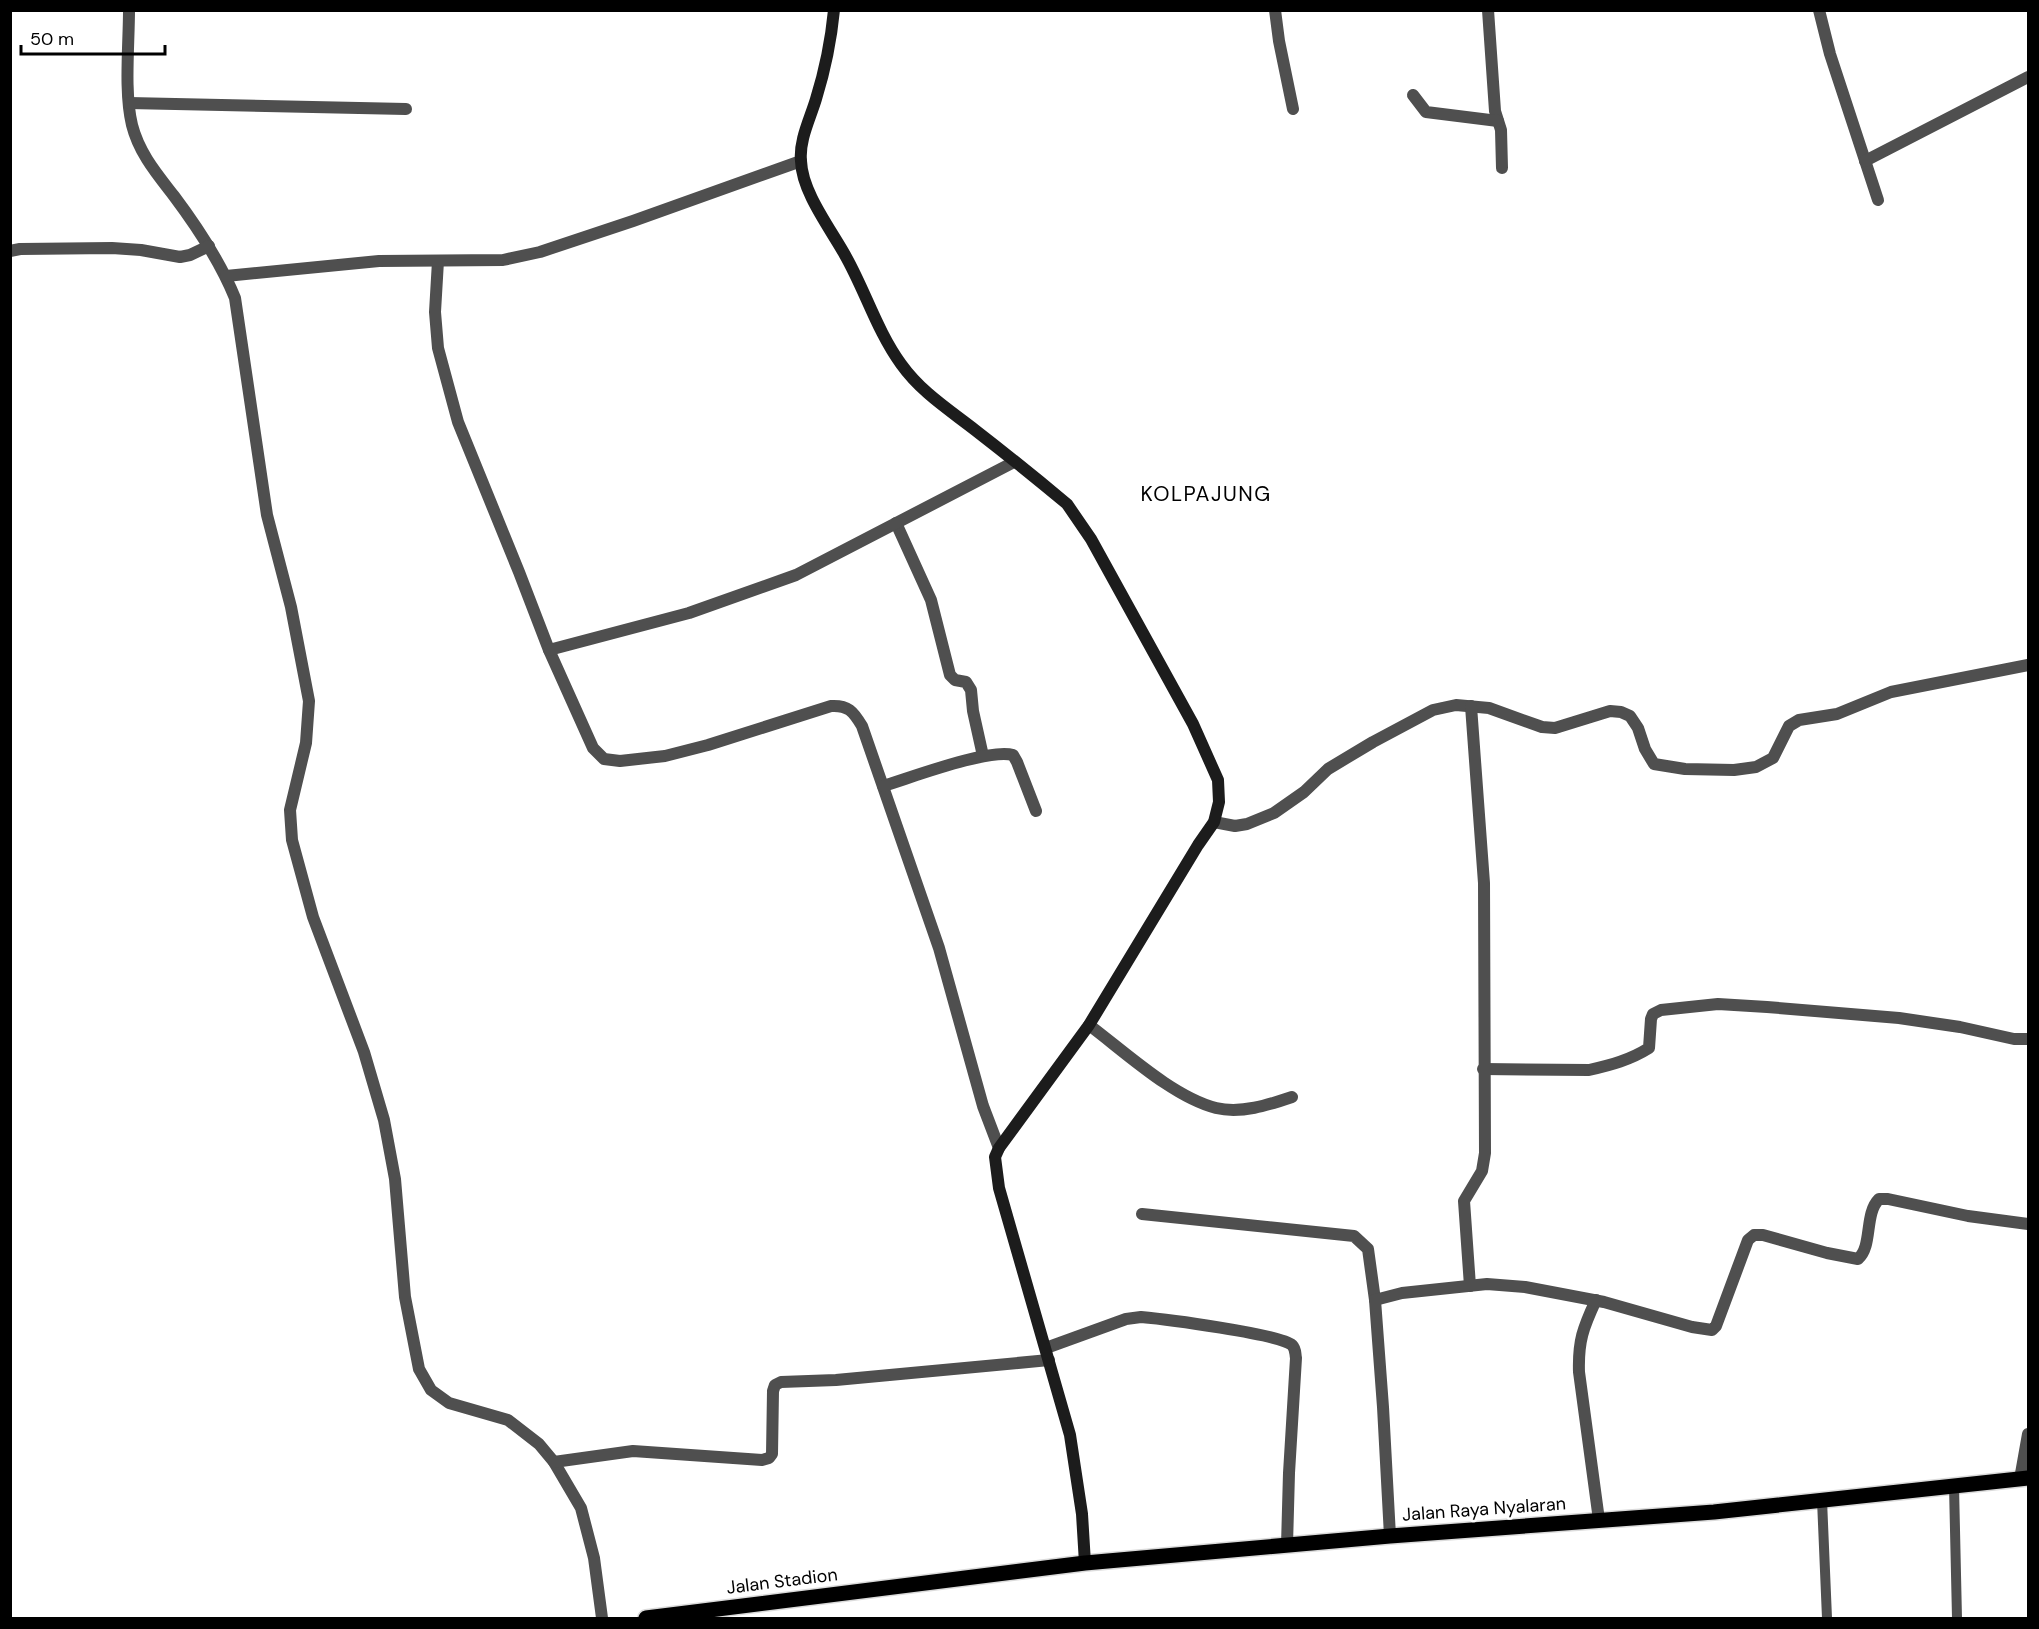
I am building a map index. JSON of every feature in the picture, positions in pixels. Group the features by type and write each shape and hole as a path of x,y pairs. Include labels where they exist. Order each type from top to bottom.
{"main road":[{"name":"Jalan Raya Nyalaran","path":"942,1581 1085,1563 1390,1536 1714,1512 2024,1479"},
{"name":"Jalan Stadion","path":"651,1618 942,1581"}],"street":[{"path":"129,10 129,103 132,126 148,162 209,246 235,298 267,515 291,607 309,701 306,743 290,810 292,840 313,917 364,1052 384,1120 395,1179 405,1298 419,1369 431,1390 449,1403 508,1420 539,1444 554,1462 582,1508 594,1558 602,1618"},
{"path":"834,10 826,63 803,138 801,161 805,183 847,258 887,342 901,364 920,387 939,404 974,429 1067,504 1101,557 1193,724 1218,780 1219,802 1214,822 1089,1025 999,1148 995,1157 999,1188 1048,1354 1075,1459 1085,1563"},
{"path":"1275,10 1293,109"},
{"path":"1488,10 1495,111 1502,140 1502,168"},
{"path":"1819,10 1830,54 1878,200"},
{"path":"1865,161 2028,77"},
{"path":"1413,95 1426,112 1498,121"},
{"path":"129,103 406,109"},
{"path":"226,276 379,261 503,260 540,252 801,161"},
{"path":"10,251 112,248 180,256 190,255 209,246"},
{"path":"438,261 435,312 438,348 458,422 549,650 593,748 604,759 620,761 665,756 708,746 831,706 844,706 854,711 862,726 939,948 983,1106 999,1148"},
{"path":"549,650 688,613 796,575 1014,462"},
{"path":"896,523 931,600 950,675 954,680 966,681 971,690 983,756"},
{"path":"1214,822 1235,826 1247,824 1274,813 1304,792 1328,769 1372,742 1433,710 1456,705 1489,708 1542,727 1555,728 1610,711 1620,712 1630,716 1638,728 1645,749 1654,764 1685,769 1734,770 1756,767 1773,758 1789,726 1799,720 1837,714 1891,692 2028,665"},
{"path":"1470,1286 1464,1210 1467,1194 1482,1171 1484,1162 1484,883 1471,706"},
{"path":"883,786 983,756 1005,753 1013,755 1036,811"},
{"path":"1483,1069 1589,1070 1606,1066 1629,1059 1649,1048 1653,1014 1661,1010 1718,1004 1899,1018 2014,1040 2028,1039"},
{"path":"1089,1025 1168,1084 1199,1102 1217,1108 1240,1109 1271,1104 1292,1097"},
{"path":"1374,1300 1402,1293 1487,1284 1525,1287 1596,1300 1692,1327 1712,1330 1716,1326 1748,1240 1754,1235 1763,1235 1858,1259 1863,1253 1874,1203 1879,1199 1968,1216 2028,1224"},
{"path":"1142,1214 1354,1236 1368,1250 1383,1407 1390,1536"},
{"path":"1596,1300 1582,1332 1578,1351 1599,1520"},
{"path":"554,1462 633,1451 762,1460 769,1458 772,1454 773,1391 775,1385 781,1382 836,1380 1048,1354 1126,1319 1141,1317 1267,1336 1291,1344 1294,1348 1296,1358 1287,1545"},
{"path":"2024,1479 2028,1434"}],"lane":[{"path":"1954,1486 1957,1618"},
{"path":"1822,1500 1827,1618"}],"district":[{"name":"KOLPAJUNG","path":"1206,494"}]}
